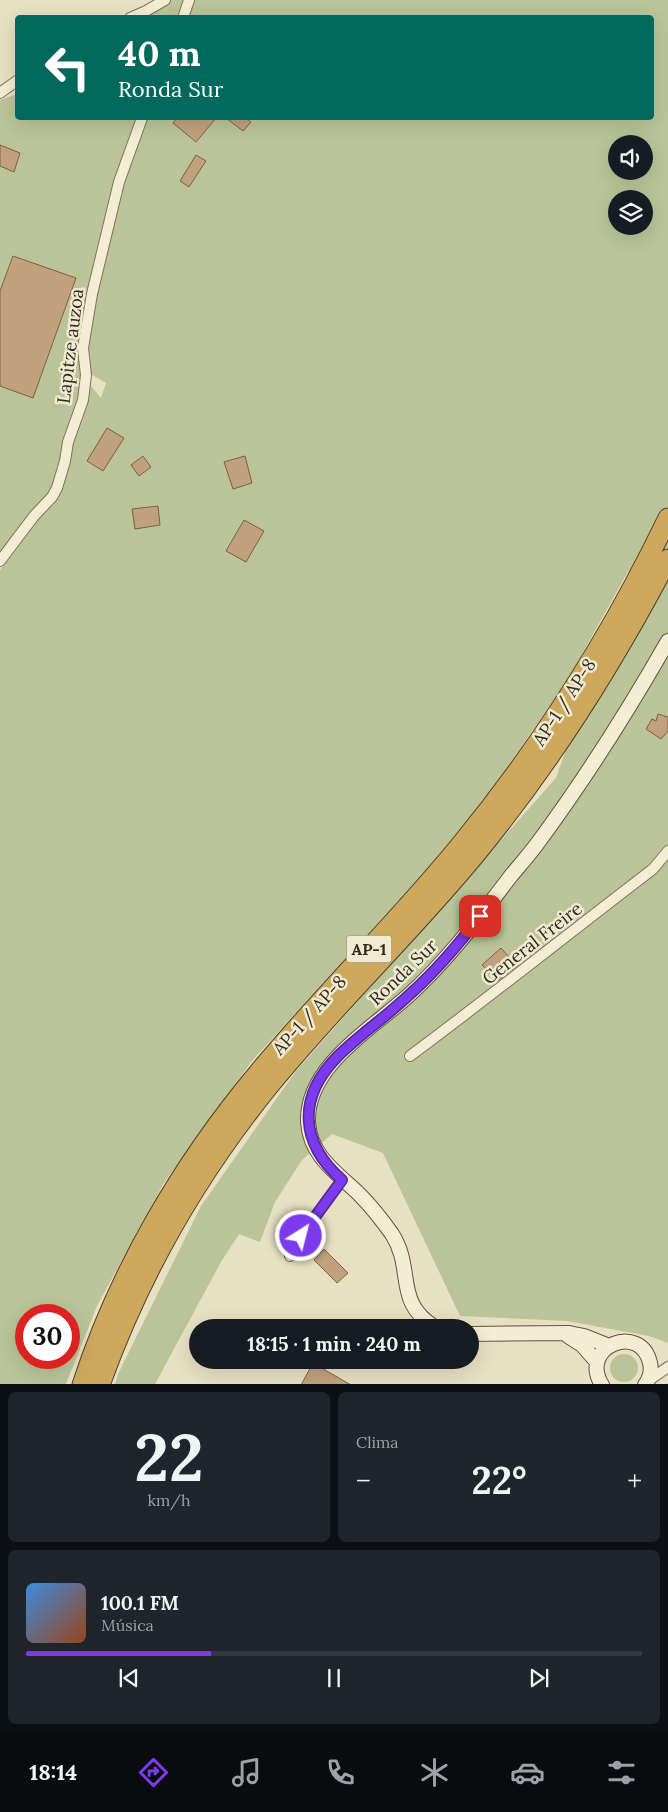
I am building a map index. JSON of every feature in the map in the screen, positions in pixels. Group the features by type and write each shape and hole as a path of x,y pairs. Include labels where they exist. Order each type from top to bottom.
{"highway":[{"name":"AP-1 / AP-8","path":"82,1384 98,1341 129,1270 167,1201 203,1144 256,1074 462,844 518,770 557,714 602,643 668,518"},
{"name":"AP-1 / AP-8","path":"100,1384 145,1277 182,1210 224,1146 270,1085 442,893 508,814 596,688 668,559"}],"main road":[{"name":"Ronda Sur","path":"423,1319 411,1304 408,1296 402,1255 392,1235 370,1205 342,1180 319,1154 310,1135 308,1124 310,1103 323,1074 340,1055 418,987 470,930 559,813 616,729 668,641"},
{"path":"561,1332 582,1345 597,1362"},
{"path":"479,1334 561,1332 577,1334 608,1346"},
{"path":"602,1384 597,1374 597,1362 600,1355 608,1346 622,1341 636,1344 642,1348 649,1360 650,1374 646,1383"}],"street":[{"path":"137,15 165,0"},
{"path":"184,15 189,0"},
{"path":"0,92 15,82"},
{"name":"Lapitze auzoa","path":"0,561 34,516 52,497 57,488 65,461 68,442 83,400 86,375 83,348 92,294 119,182 141,120"},
{"name":"General Freire","path":"410,1056 492,995 530,963 653,869 668,851"},
{"path":"290,1256 301,1236 342,1180"},
{"path":"646,1383 668,1367"}],"green space":[{"path":"169,0 183,0 178,15 142,15"},
{"path":"192,0 668,0 668,1343 649,1336 567,1321 460,1316 383,1153 332,1134 302,1160 275,1202 260,1242 239,1234 189,1319 155,1384 115,1384 118,1374 201,1206 296,1071 556,778 630,568 567,681 503,773 421,881 327,978 252,1061 164,1183 97,1306 80,1349 80,1304 15,1304 15,1369 72,1369 66,1384 0,1384 0,570 38,518 55,502 71,442 91,386 101,398 106,383 89,373 86,348 94,295 122,184 146,120 654,120 654,15 187,15"},
{"path":"15,95 15,120 136,120 103,234 82,389 59,472 51,493 17,530 0,555 0,100"},
{"path":"624,1354 634,1358 638,1368 634,1378 624,1382 614,1378 610,1368 614,1358"}],"building":[{"path":"175,120 214,120 196,142 173,123"},
{"path":"229,120 248,120 251,122 243,131"},
{"path":"0,145 20,153 14,172 0,166"},
{"path":"196,155 206,161 189,187 180,181"},
{"path":"13,256 76,278 33,398 0,386 0,291"},
{"path":"107,428 124,438 103,471 87,461"},
{"path":"143,456 151,467 139,476 131,465"},
{"path":"245,456 252,483 233,489 224,462"},
{"path":"158,506 160,525 135,529 132,509"},
{"path":"244,520 264,531 246,562 226,551"},
{"path":"658,714 668,717 668,731 661,739 646,729 652,719 656,721"},
{"path":"501,948 517,966 497,981 482,965"},
{"path":"324,1249 348,1273 337,1283 314,1260"},
{"path":"310,1369 323,1369 349,1384 302,1384"}],"route":[{"path":"301,1236 342,1180 332,1171 319,1154 310,1135 308,1124 310,1103 323,1074 336,1058 400,1004 432,973 480,916"}]}
